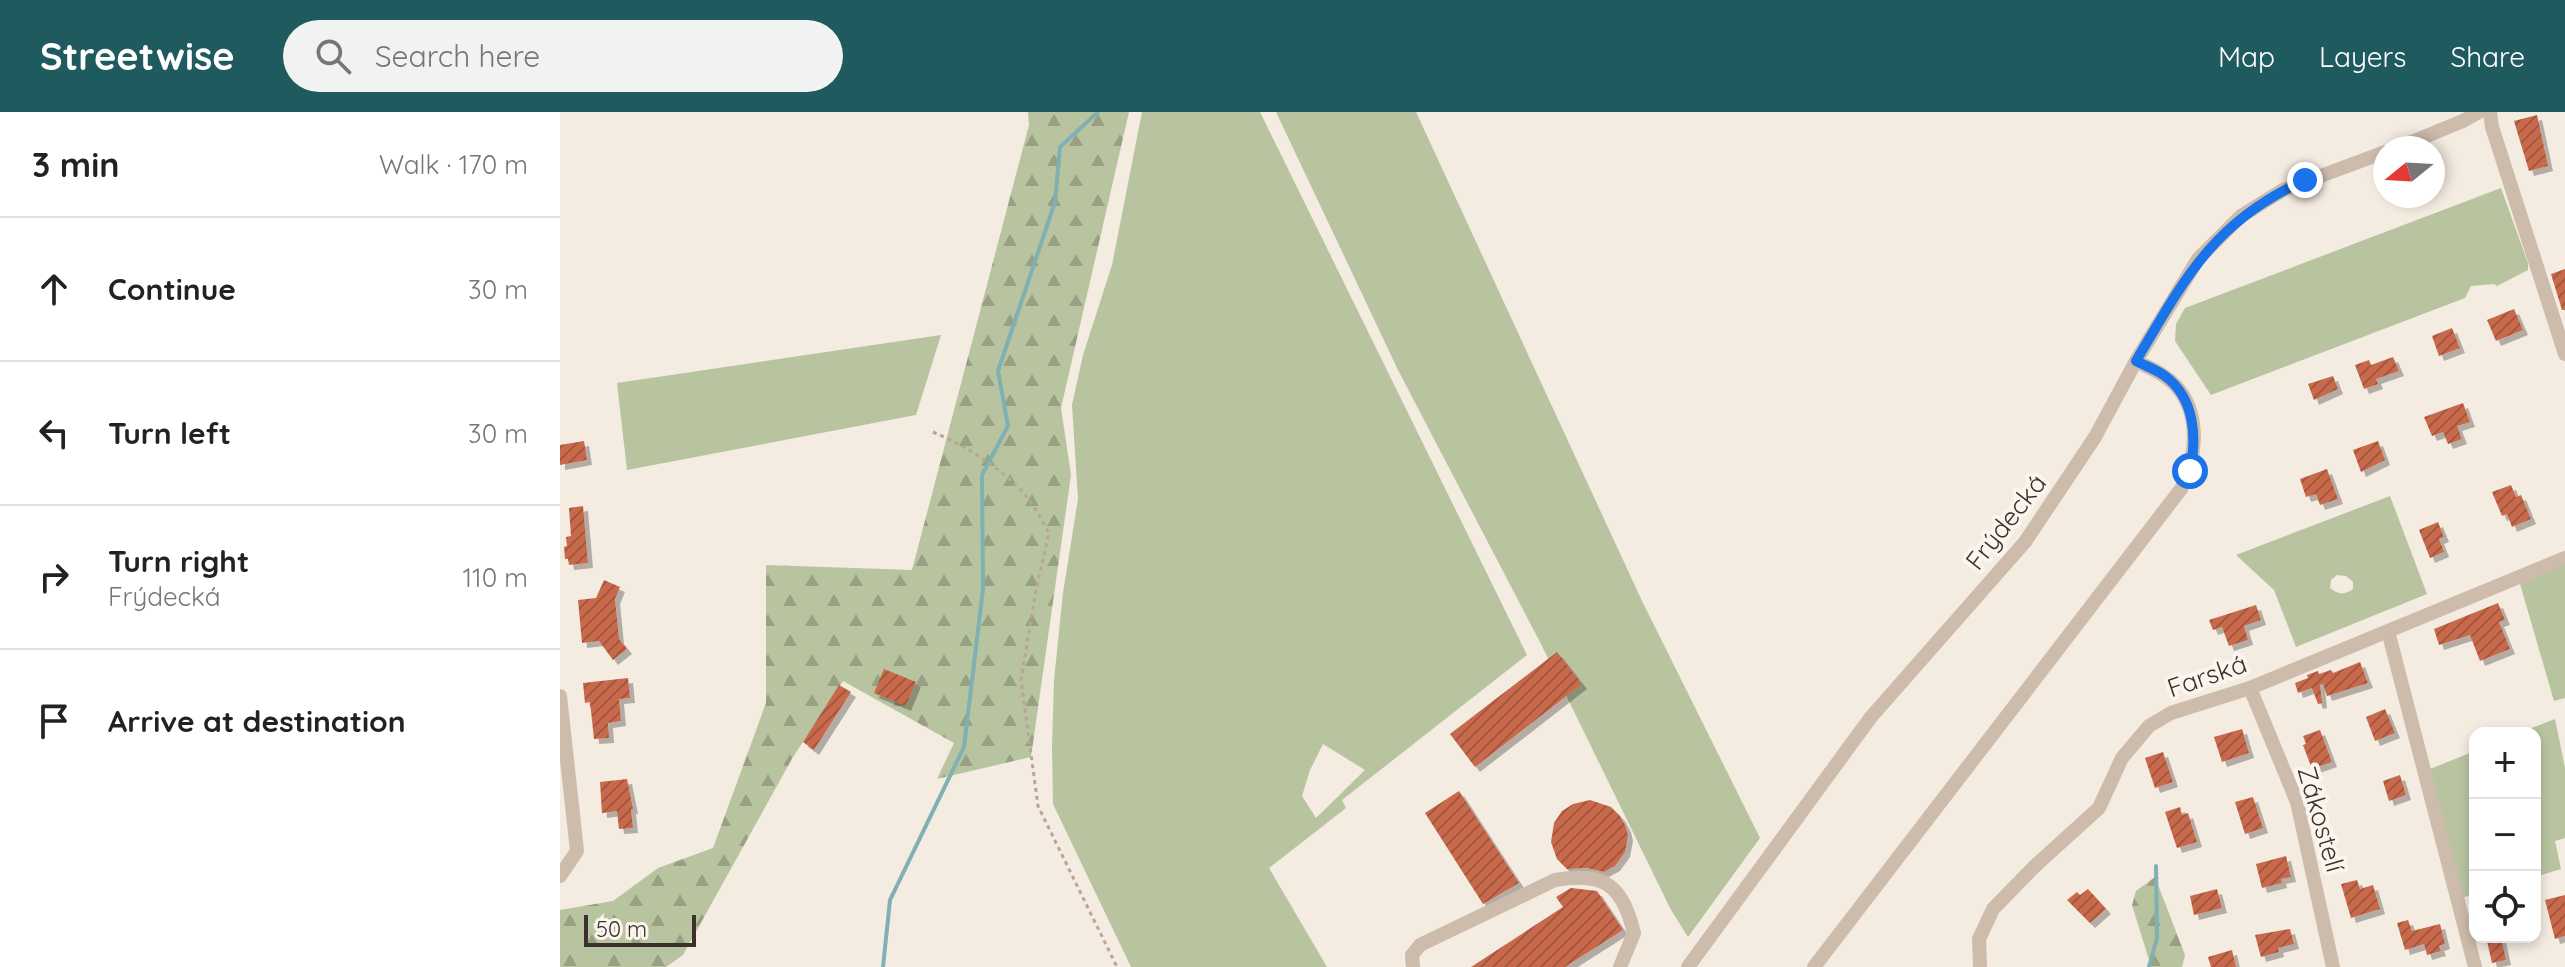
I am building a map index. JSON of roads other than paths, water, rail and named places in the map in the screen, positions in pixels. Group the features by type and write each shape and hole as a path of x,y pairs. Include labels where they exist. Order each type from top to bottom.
{"street":[{"path":"2426,136 2479,112"},
{"path":"2490,112 2492,127 2565,354"},
{"name":"Frýdecká","path":"1688,967 1871,717 2025,542 2088,449 2136,361 2198,259 2241,216 2283,190 2373,156"},
{"path":"1814,967 2181,489 2190,471 2194,451 2190,413 2166,377 2136,361"},
{"name":"Farská","path":"1980,967 1979,939 1993,909 2099,808 2122,758 2140,735 2171,713 2250,688 2565,558"},
{"path":"2388,631 2475,967"},
{"name":"Zákostelí","path":"2250,688 2297,802 2333,967"},
{"path":"560,696 577,851 560,876"},
{"path":"1413,967 1412,955 1420,945 1547,883 1567,878 1592,878 1608,882 1625,907 1634,933 1620,967"}],"waterway":[{"path":"883,967 890,900 964,747 983,589 982,475 1008,426 998,371 1055,202 1060,147 1098,112"},
{"path":"2149,967 2157,938 2156,866"}]}
